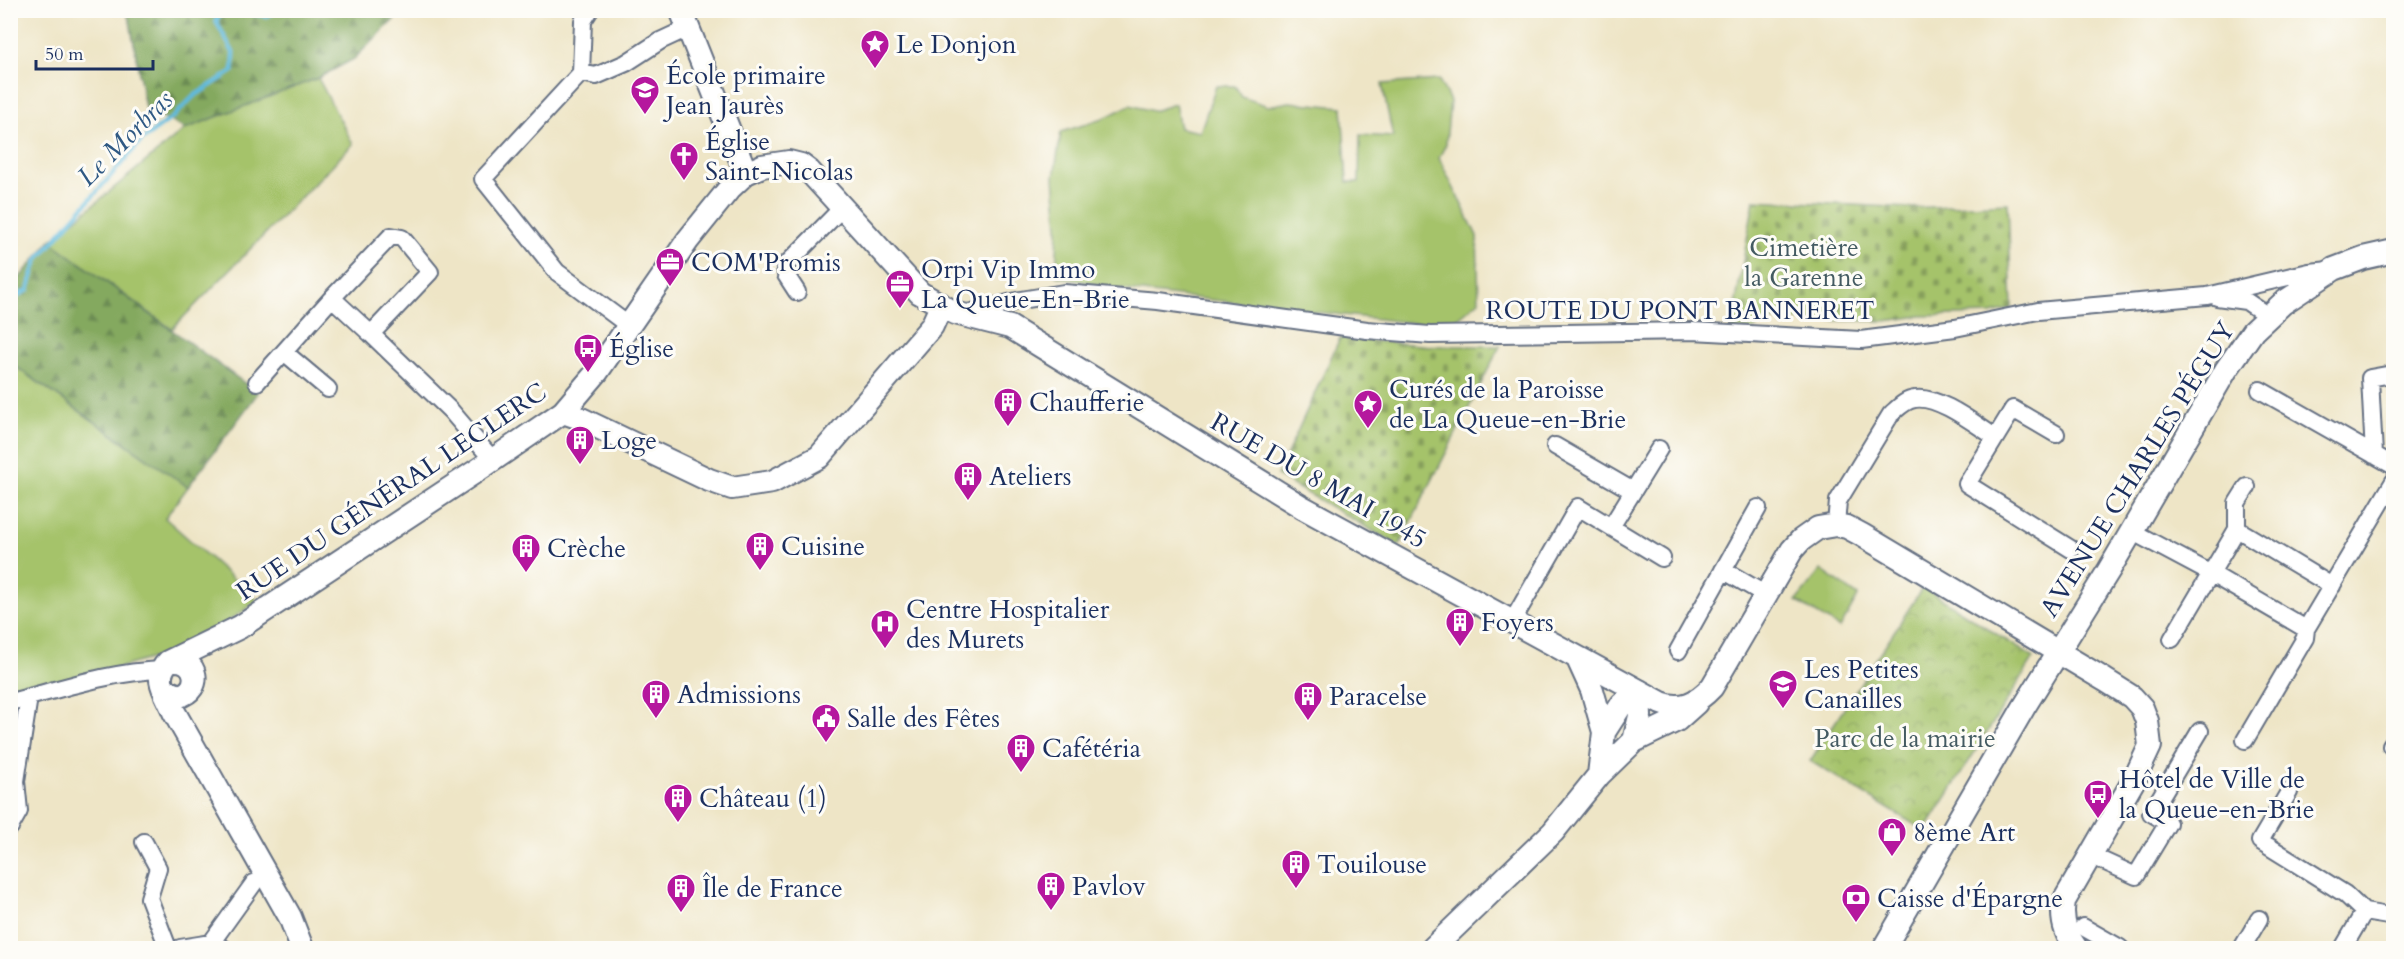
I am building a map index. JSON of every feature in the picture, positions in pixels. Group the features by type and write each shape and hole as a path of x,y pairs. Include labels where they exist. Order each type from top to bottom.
{"main road":[{"path":"562,412 709,480 732,488 772,482 819,457 948,315 920,293 827,188 801,165 789,162 762,166 746,173 684,19"},
{"name":"RUE DU GÉNÉRAL LECLERC","path":"166,673 495,459 562,412 597,372 688,240 729,189 746,173"},
{"name":"AVENUE CHARLES PÉGUY","path":"1884,948 2226,370 2253,331 2268,316 2334,269 2363,258 2394,251"},
{"name":"RUE DU 8 MAI 1945","path":"948,315 1010,327 1302,507 1639,691 1670,706 1683,706 1703,696"},
{"path":"1433,948 1560,824 1599,775 1634,741 1677,720 1712,687 1791,550 1818,528 1836,525 1847,527 1862,535 2058,652 2132,697 2142,708 2147,721 2150,746 2135,778 2074,880 2064,901 2062,911 2067,933 2080,938"},
{"name":"RUE DU GÉNÉRAL LECLERC","path":"192,685 207,662 240,627"},
{"path":"1576,657 1592,690 1604,732 1599,775"},
{"path":"166,673 179,660 193,668 188,710 203,763"},
{"path":"166,673 179,696 192,685"},
{"path":"166,673 203,763 290,917 302,948"},
{"path":"1634,741 1640,717 1639,691"},
{"path":"1604,732 1622,704 1639,691"}],"street":[{"path":"590,10 583,21 580,74 483,179 557,272 628,325"},
{"path":"580,74 596,76 626,63 660,41 684,19"},
{"path":"797,292 786,275 785,266 843,207"},
{"path":"257,382 391,236 402,238 430,272 370,334"},
{"name":"ROUTE DU PONT BANNERET","path":"948,315 1064,293 1158,301 1367,330 1430,335 1692,331 1860,340 1955,328 2038,311 2207,296 2309,272 2334,269"},
{"path":"2207,296 2246,302 2268,316"},
{"path":"332,298 451,411 482,448 495,459"},
{"path":"1010,327 1006,315 1021,300"},
{"path":"284,352 328,389"},
{"path":"2374,455 2370,378 2391,374"},
{"path":"2259,390 2394,466"},
{"path":"1836,525 1838,501 1891,414 1901,404 1915,399 1930,400 1995,437"},
{"path":"2056,434 2013,409 1967,484 2071,549"},
{"path":"1555,446 1633,491"},
{"path":"1611,527 1659,449"},
{"path":"2245,740 2305,638 2306,629 2394,481"},
{"path":"2172,639 2237,529 2237,503 2247,487"},
{"path":"1512,622 1578,507 1662,558"},
{"path":"1678,651 1758,508"},
{"path":"2237,529 2332,586"},
{"path":"2131,531 2210,573 2306,629"},
{"path":"1724,570 1766,595"},
{"path":"10,702 98,678 134,671 166,673"},
{"path":"10,827 19,811 16,781 29,697"},
{"path":"2090,855 2136,876 2168,823 2151,813 2199,731"},
{"path":"2289,792 2260,841 2345,894 2364,912 2394,916"},
{"path":"144,842 158,868 150,898 168,948"},
{"path":"180,948 217,946 254,883"},
{"path":"2343,948 2364,912"},
{"path":"2242,948 2259,919"},
{"path":"2080,938 2120,948"}],"green space":[{"path":"125,11 403,11 354,59 318,78 185,129 145,108 130,21"},
{"path":"318,78 353,144 172,329 50,241 185,129"},
{"path":"1439,80 1450,101 1446,144 1439,158 1477,236 1479,301 1456,320 1457,328 1116,289 1056,276 1058,228 1054,177 1061,132 1102,119 1130,105 1153,111 1175,104 1180,128 1200,132 1216,86 1235,86 1242,97 1268,106 1289,102 1342,107 1347,182 1359,182 1360,135 1393,137 1382,84"},
{"name":"Cimetière la Garenne","path":"1754,200 1911,208 2008,203 2012,309 1992,314 1921,316 1885,321 1767,320 1754,329 1731,329"},
{"path":"50,241 258,393 188,487 11,363 11,288"},
{"path":"1340,338 1432,346 1500,346 1399,546 1277,476"},
{"path":"10,363 188,487 165,518 258,601 190,647 112,670 11,692"},
{"path":"1821,570 1858,596 1840,628 1796,601"},
{"name":"Parc de la mairie","path":"1923,587 2034,658 1925,831 1810,761"}],"waterway":[{"name":"Le Morbras","path":"10,300 28,290 37,260 141,141 173,117 194,96 233,71 234,54 216,21 219,15 232,10"},
{"name":"Le Morbras","path":"235,10 266,16 277,10"}],"place":[{"name":"Le Donjon","path":"875,70"},
{"name":"École primaire Jean Jaurès","path":"645,116"},
{"name":"Église Saint-Nicolas","path":"684,182"},
{"name":"COM'Promis","path":"670,288"},
{"name":"Orpi Vip Immo La Queue-En-Brie","path":"900,310"},
{"name":"Église","path":"588,374"},
{"name":"Chaufferie","path":"1008,428"},
{"name":"Curés de la Paroisse de La Queue-en-Brie","path":"1368,430"},
{"name":"Loge","path":"580,466"},
{"name":"Ateliers","path":"968,502"},
{"name":"Cuisine","path":"760,572"},
{"name":"Crèche","path":"526,574"},
{"name":"Foyers","path":"1460,648"},
{"name":"Centre Hospitalier des Murets","path":"885,650"},
{"name":"Les Petites Canailles","path":"1783,710"},
{"name":"Admissions","path":"656,720"},
{"name":"Paracelse","path":"1308,722"},
{"name":"Salle des Fêtes","path":"826,744"},
{"name":"Cafétéria","path":"1021,774"},
{"name":"Hôtel de Ville de la Queue-en-Brie","path":"2098,820"},
{"name":"Château (1)","path":"678,824"},
{"name":"8ème Art","path":"1892,858"},
{"name":"Touilouse","path":"1296,890"},
{"name":"Pavlov","path":"1051,912"},
{"name":"Île de France","path":"681,914"},
{"name":"Caisse d'Épargne","path":"1856,924"}]}
